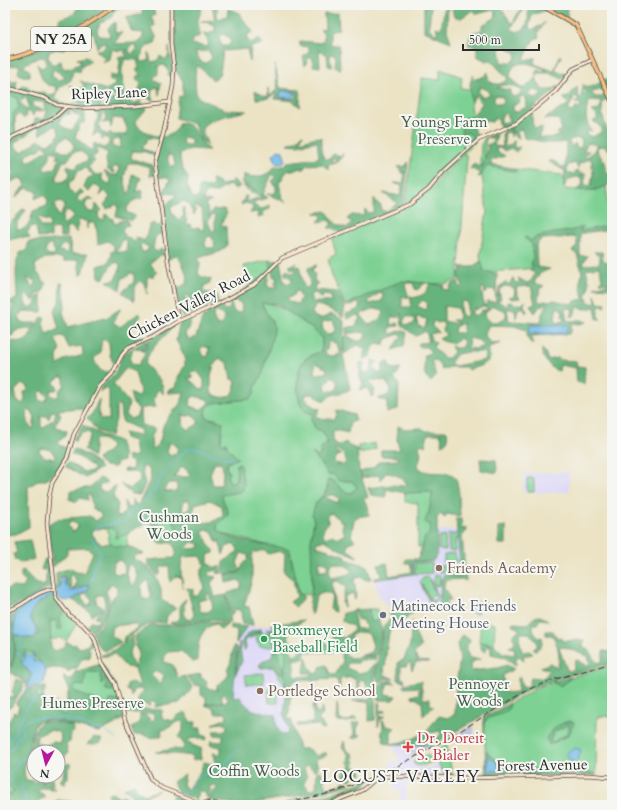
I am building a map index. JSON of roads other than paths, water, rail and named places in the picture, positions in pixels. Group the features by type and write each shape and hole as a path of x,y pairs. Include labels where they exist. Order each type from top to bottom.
{"main road":[{"name":"NY 25A","path":"5,60 24,55 50,44 116,5"},
{"path":"171,5 170,45 174,81 164,131 155,162 168,261 179,321"},
{"path":"541,5 576,25 591,62 612,101"},
{"name":"Chicken Valley Road","path":"54,589 47,524 49,497 52,483 67,458 72,438 100,386 114,372 123,352 179,321 212,307 254,285 282,258 410,204 429,189 443,172 478,140 519,121 556,91 573,69 591,62"},
{"name":"Ripley Lane","path":"5,87 67,106 97,108 170,102"},
{"path":"5,147 12,137 55,118 67,106"},
{"path":"5,610 17,607 39,592 54,589 57,599 67,613 83,625 94,637 102,662 115,683 125,720 151,780 162,788 205,805"},
{"name":"Forest Avenue","path":"330,805 341,797 362,790 380,776 469,778 588,775 612,777"},
{"path":"281,805 286,805"}],"water":[{"path":"282,91 294,92 295,96 291,98 281,97 280,94"},
{"path":"278,150 283,151 285,157 284,162 281,164 277,164 273,155"},
{"path":"530,325 569,325 566,333 530,334"},
{"path":"62,576 64,577 65,584 71,591 78,590 88,584 89,589 70,600 61,600 56,590 60,588"},
{"path":"52,591 54,596 38,603 31,613 30,618 37,631 35,638 22,637 15,634 14,617 18,612 35,597"},
{"path":"485,601 485,605 479,608 477,614 469,612 470,604"},
{"path":"25,652 30,657 34,654 33,662 37,661 43,665 46,672 44,683 40,686 26,687 32,674 21,663 25,660"},
{"path":"575,748 580,749 581,752 577,761 570,761 566,753"},
{"path":"488,756 497,763 499,768 498,771 488,771"}],"waterway":[{"path":"527,35 530,29"},
{"path":"94,529 100,526 124,522 129,513 140,505 154,491 165,470 186,450 192,448 201,449 212,455 233,459"},
{"path":"89,584 92,581 94,567 101,554 92,538"},
{"path":"22,635 20,646 16,653 20,655 24,661"},
{"path":"5,746 17,730 17,723 22,718 29,703 34,702 28,698 28,689"},
{"path":"34,700 37,697"},
{"path":"5,755 14,747 16,739 23,735 21,725 34,718 40,717 55,719 63,716 67,721 71,720 80,722 97,730 103,729"},
{"path":"106,731 117,739"},
{"path":"224,765 239,749"},
{"path":"5,772 8,773 17,766 23,758"},
{"path":"191,788 198,777 208,773 213,768 221,766"},
{"path":"5,785 6,782 13,781"},
{"path":"18,805 27,800 21,789 22,784"},
{"path":"182,794 190,788"},
{"path":"172,805 181,797"}],"railway":[{"path":"242,805 275,803 309,798 357,784 409,760 532,688 552,680 612,663"},
{"path":"186,805 206,801 238,805"}],"place":[{"name":"Friends Academy","path":"439,568"},
{"name":"Matinecock Friends Meeting House","path":"383,615"},
{"name":"Broxmeyer Baseball Field","path":"264,639"},
{"name":"Portledge School","path":"260,691"},
{"name":"Dr. Doreit S. Bialer","path":"408,747"}],"district":[{"name":"LOCUST VALLEY","path":"401,776"}],"park label":[{"name":"Youngs Farm Preserve","path":"444,130"},
{"name":"Cushman Woods","path":"169,526"},
{"name":"Pennoyer Woods","path":"479,692"},
{"name":"Humes Preserve","path":"93,703"},
{"name":"Coffin Woods","path":"254,771"}]}
